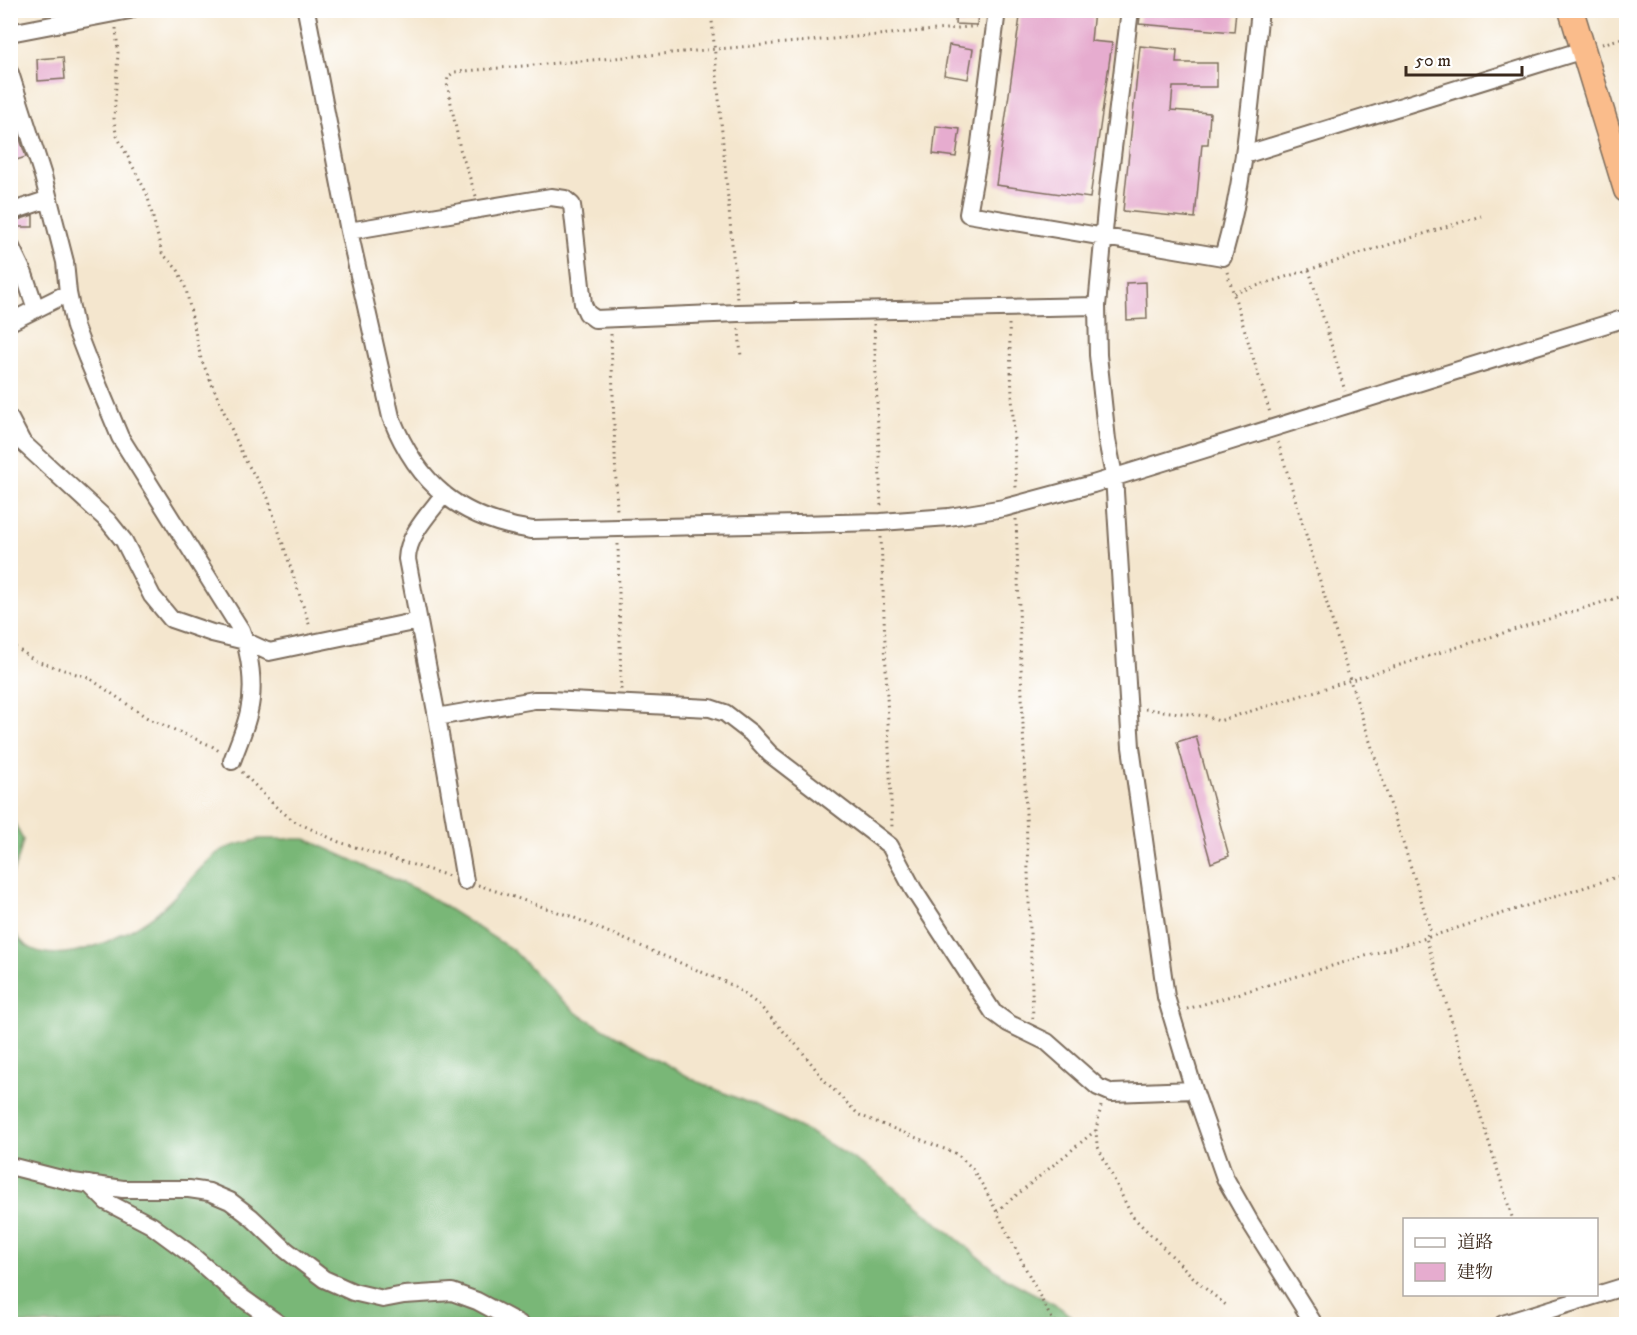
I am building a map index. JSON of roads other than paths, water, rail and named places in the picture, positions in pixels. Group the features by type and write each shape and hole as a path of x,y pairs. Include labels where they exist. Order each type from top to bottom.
{"highway":[{"path":"1571,10 1626,190"}],"street":[{"path":"306,10 349,231 391,417 400,440 415,466 444,494 480,517 504,525 532,530 881,522 949,517 1016,505 1114,477 1626,318"},
{"path":"1130,10 1108,189 1097,306 1098,355 1107,440 1114,477 1131,747 1155,925 1166,997 1194,1090 1225,1178 1314,1324"},
{"path":"996,18 978,159 968,214 1223,257 1238,196 1260,10"},
{"path":"10,33 122,12"},
{"path":"1244,155 1583,50"},
{"path":"10,73 49,199 65,262 75,327 120,437 246,641 251,681 250,710 232,760"},
{"path":"349,231 551,197 565,199 572,205 583,304 587,313 595,319 738,313 1097,306"},
{"path":"10,212 49,199"},
{"path":"10,245 24,274 36,309"},
{"path":"10,322 68,293"},
{"path":"10,419 22,442 108,521 124,541 152,596 171,619 212,633 246,641 269,652 418,621"},
{"path":"444,494 415,534 408,548 407,559 465,881"},
{"path":"437,717 534,700 621,702 710,708 725,713 751,732 770,754 890,846 913,889 993,1012 1008,1023 1047,1042 1098,1087 1112,1093 1194,1090"},
{"path":"10,1166 89,1184 123,1189 189,1189 209,1192 230,1201 286,1250 324,1279 353,1292 383,1299 404,1295 452,1292 477,1301 520,1324"},
{"path":"89,1184 107,1202 151,1225 189,1253 234,1292 279,1324"},
{"path":"1598,1295 1626,1286"},
{"path":"1503,1324 1594,1296"}]}
